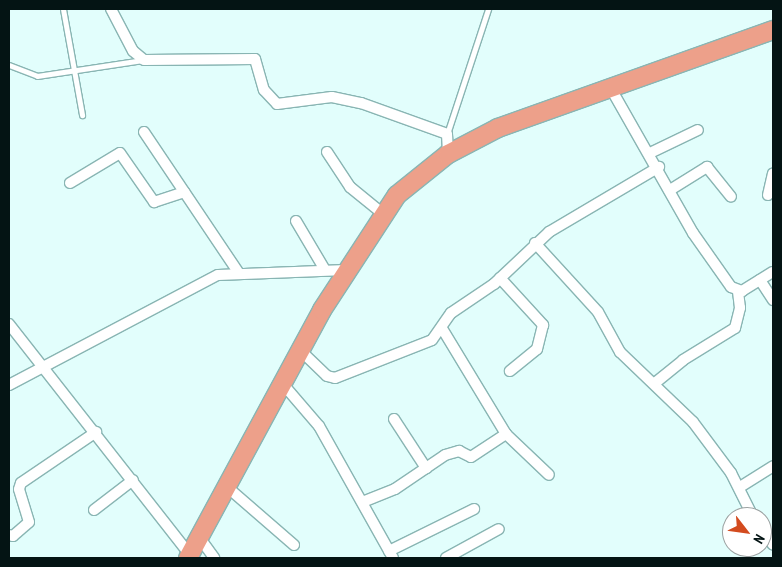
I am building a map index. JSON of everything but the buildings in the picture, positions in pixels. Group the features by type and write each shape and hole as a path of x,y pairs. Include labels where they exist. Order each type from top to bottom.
{"highway":[{"path":"189,557 300,350 346,270 382,213 448,154 498,128 773,31"}],"street":[{"path":"111,9 124,26 133,50 144,60 249,57 259,63 264,90 277,104 347,99 446,134 448,154"},
{"path":"610,87 658,167 693,233 738,292 735,328 683,360 656,383"},
{"path":"650,153 698,130"},
{"path":"144,132 238,272"},
{"path":"326,152 350,187 382,213"},
{"path":"70,183 120,153 154,202 184,192"},
{"path":"670,190 707,166 731,198"},
{"path":"300,350 327,376 335,378 395,357 432,340 443,330 451,313 500,278 535,243 586,207 658,167"},
{"path":"768,195 773,174"},
{"path":"296,221 325,270"},
{"path":"535,243 598,312 620,352 656,383 693,422 740,487 749,507"},
{"path":"9,385 43,364 206,279 238,272 346,270"},
{"path":"738,292 773,272"},
{"path":"500,278 543,325 537,350 510,370"},
{"path":"760,280 773,300"},
{"path":"9,324 96,432 189,557"},
{"path":"443,330 506,434 549,476"},
{"path":"282,383 312,414 365,501 391,554 474,509"},
{"path":"394,419 426,468"},
{"path":"9,535 13,536 29,522 19,490 22,483 96,432"},
{"path":"365,501 389,492 426,468 459,450 470,457 506,434"},
{"path":"740,487 773,466"},
{"path":"94,510 133,480"},
{"path":"226,486 294,545"},
{"path":"446,558 499,530"},
{"path":"199,537 214,558"}],"lane":[{"path":"63,9 82,115"},
{"path":"446,134 488,9"},
{"path":"9,66 17,65 32,76 144,60"}]}
